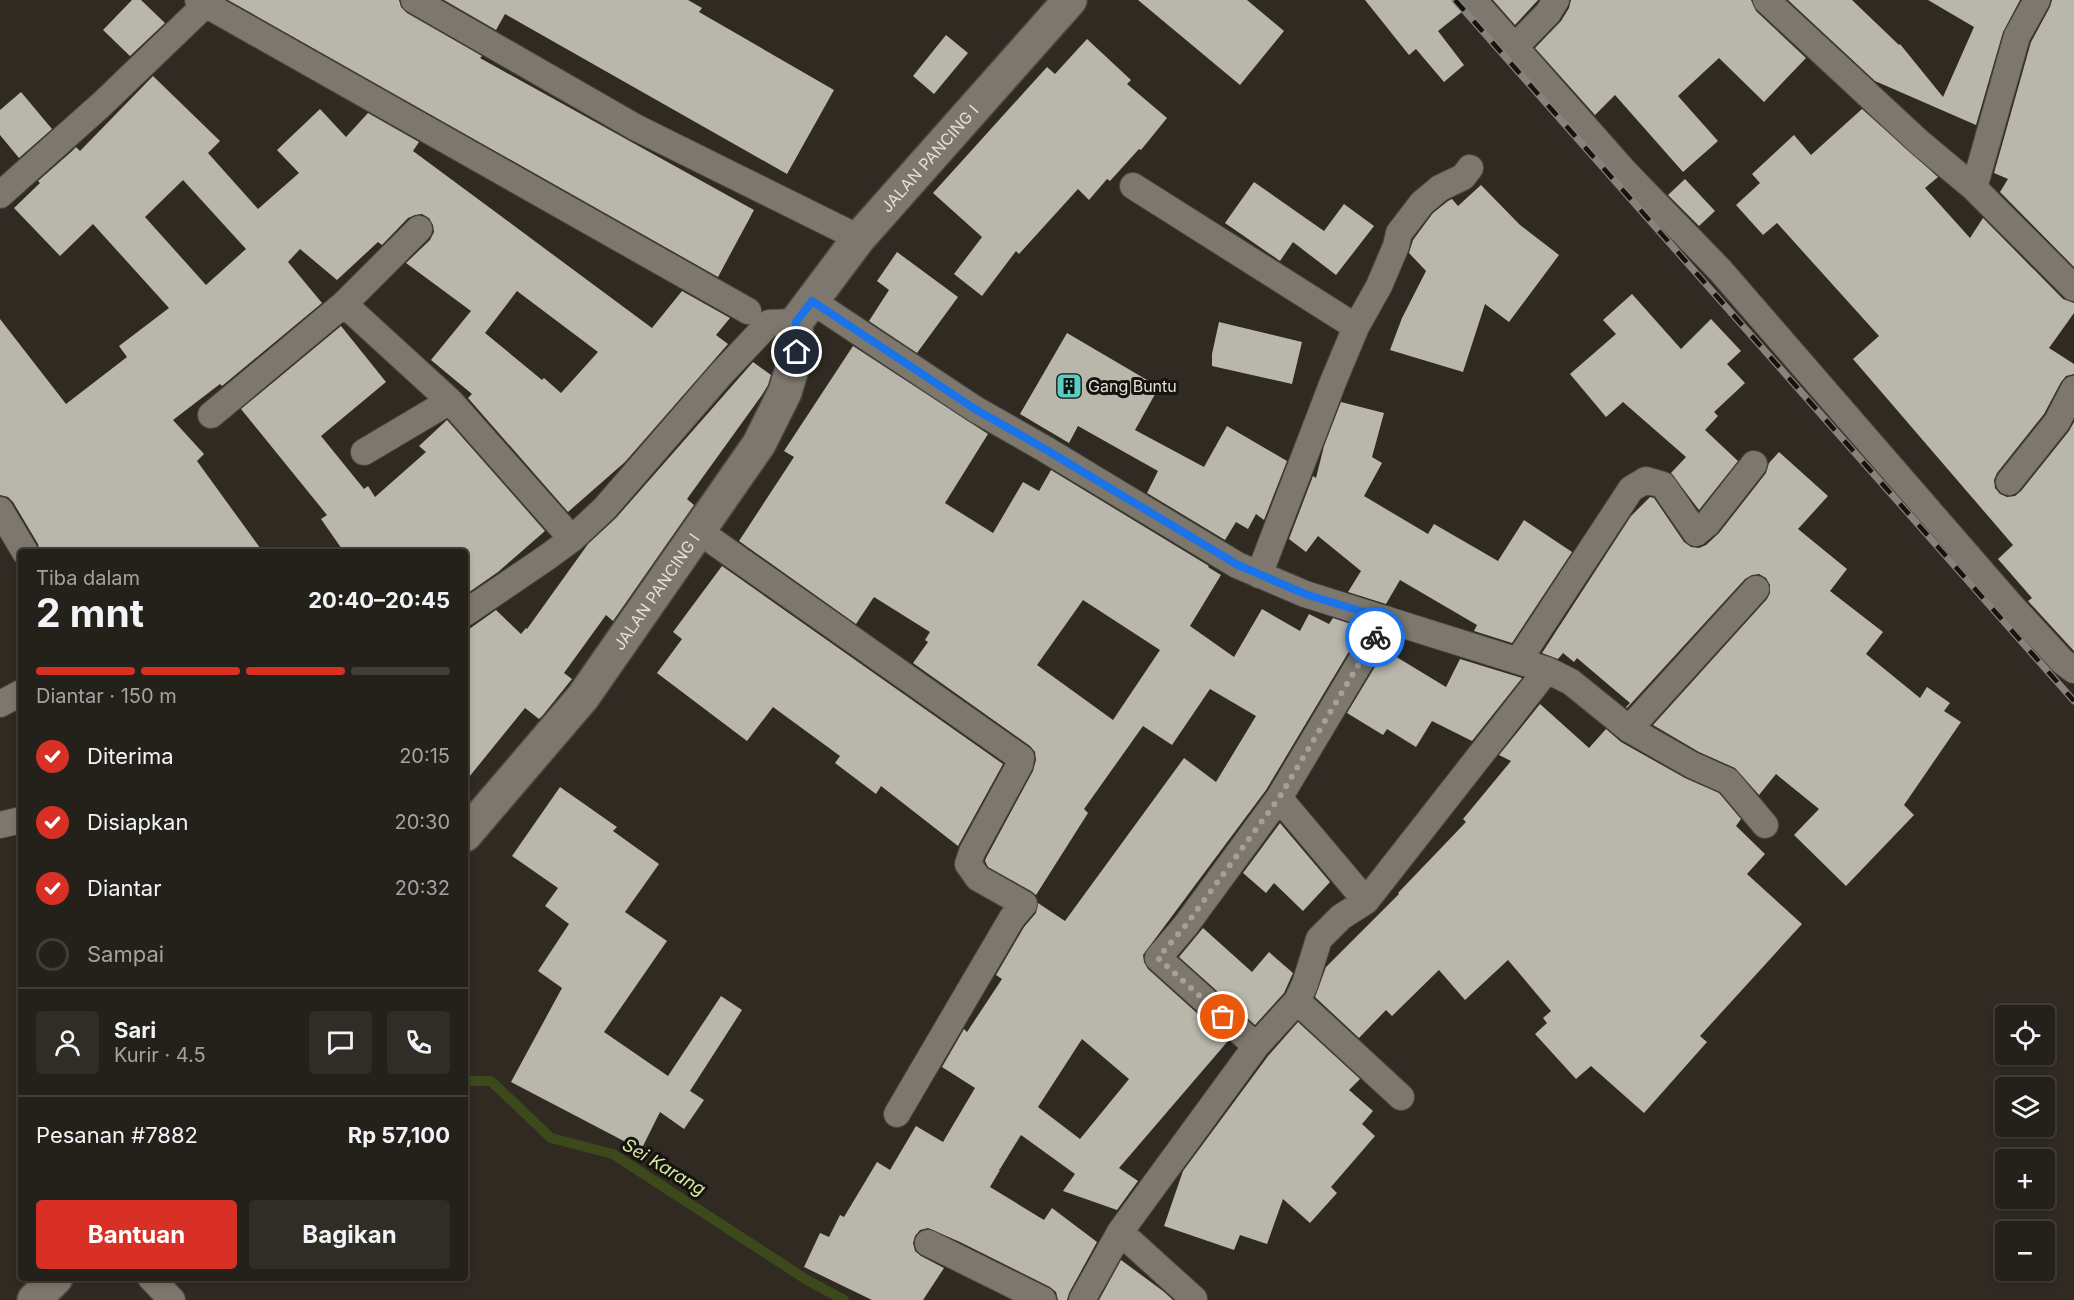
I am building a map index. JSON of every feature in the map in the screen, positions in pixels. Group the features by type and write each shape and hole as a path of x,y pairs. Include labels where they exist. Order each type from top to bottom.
{"main road":[{"name":"JALAN PANCING I","path":"468,832 583,698 759,444 785,392 797,352 804,311 859,238 1070,0"},
{"path":"34,1300 54,1281"}],"street":[{"path":"414,0 634,128 859,238"},
{"path":"1473,0 1626,173 1720,270 2008,602 2062,661 2074,670"},
{"path":"1514,48 1548,13 1556,0"},
{"path":"1766,0 1919,142 1974,188 2074,288"},
{"path":"1974,188 2017,36 2037,0"},
{"path":"0,195 102,104 202,2 748,311"},
{"path":"1259,574 1333,382 1356,327 1396,246 1399,232 1422,203 1440,188 1463,177 1470,168"},
{"path":"1133,186 1356,327"},
{"path":"211,415 344,304 419,229"},
{"path":"344,304 450,401 572,539"},
{"path":"468,611 572,539 605,508 721,374 769,323 804,311 1045,449 1238,565 1305,594 1547,670 1571,682 1629,729 1692,765 1728,781 1765,825"},
{"path":"2009,482 2057,422 2074,389"},
{"path":"364,452 450,401"},
{"path":"1518,661 1631,489 1646,480 1663,485 1696,533 1707,524 1754,464"},
{"path":"0,510 23,549"},
{"path":"700,532 1021,758 968,864 978,878 1024,904 1012,918 897,1114"},
{"path":"1629,729 1756,589"},
{"path":"1256,1046 1158,958 1186,925 1279,798 1386,619"},
{"path":"1082,1300 1120,1232 1256,1046 1297,1001 1320,939 1341,917 1366,901 1547,670"},
{"path":"0,704 18,695"},
{"path":"1279,798 1366,901"},
{"path":"0,825 18,821"},
{"path":"1297,1001 1401,1097"},
{"path":"1120,1232 1194,1299"},
{"path":"928,1243 1043,1300"},
{"path":"154,1281 172,1300"}],"building":[{"path":"132,0 141,0 165,23 130,56 103,30"},
{"path":"228,0 399,0 401,7 407,13 482,56 480,58 754,210 718,277"},
{"path":"444,0 688,0 702,8 699,12 834,90 787,174 505,14 496,30"},
{"path":"1138,0 1247,0 1284,31 1240,85"},
{"path":"1365,0 1458,0 1463,11 1438,31 1464,65 1444,82 1416,49 1409,55"},
{"path":"1493,0 1538,0 1515,25"},
{"path":"1571,0 1751,0 1756,11 1806,58 1764,102 1719,58 1678,96 1718,141 1683,172 1615,95 1595,115 1535,48 1561,21"},
{"path":"1788,0 1852,0 1900,44 1943,97 1974,27 1928,0 2020,0 2003,32 1976,125 1875,81"},
{"path":"2052,0 2074,0 2074,267 2000,192 2008,179 1994,173 2031,42"},
{"path":"946,35 968,53 934,94 913,76"},
{"path":"1087,39 1131,80 1127,84 1167,118 1141,150 1139,149 1110,181 1107,179 1089,200 1078,189 1019,254 1016,251 982,296 954,274 982,237 933,193 1047,67 1055,74"},
{"path":"153,76 220,141 208,153 258,209 299,173 277,150 320,109 346,137 368,113 419,142 413,151 652,328 682,291 730,318 716,335 728,344 625,462 568,512 468,398 472,394 431,360 471,311 406,263 430,240 434,232 429,218 422,214 408,218 382,245 378,242 337,280 300,249 288,262 322,303 222,386 220,384 173,420 204,454 197,461 261,549 39,549 13,502 8,497 0,495 0,319 66,404 127,357 119,346 169,308 93,224 60,256 14,208 40,183 38,181 76,147 80,151","holes":["183,180 246,249 206,285 145,217","517,291 598,352 561,393 485,333"]},
{"path":"21,92 52,129 19,158 0,135 0,110"},
{"path":"1862,109 1938,177 1925,188 1970,238 1983,218 2063,299 2074,303 2074,313 2049,348 2074,364 2074,374 2066,376 2061,382 2044,414 1997,473 1994,480 1995,488 2000,494 2007,497 2015,496 2074,422 2074,651 2028,601 2032,598 1998,559 2013,545 1853,359 1879,336 1777,223 1763,235 1736,205 1760,183 1752,174 1794,135 1811,155"},
{"path":"1685,179 1715,211 1699,226 1668,195"},
{"path":"1254,182 1324,231 1344,204 1374,226 1336,275 1293,242 1280,261 1225,223"},
{"path":"1481,185 1520,225 1559,255 1509,322 1485,304 1463,372 1390,350 1402,318 1426,271 1409,253 1413,240 1433,213 1452,199 1458,206"},
{"path":"897,252 958,297 917,353 869,321 889,290 877,281"},
{"path":"1632,294 1681,349 1711,319 1741,351 1727,364 1745,383 1714,412 1718,416 1705,430 1738,461 1699,510 1671,473 1686,457 1623,402 1606,417 1570,374 1616,334 1603,320"},
{"path":"1219,322 1302,342 1292,384 1212,366 1212,354"},
{"path":"341,326 386,382 321,436 364,489 368,486 375,497 426,452 419,446 447,420 545,531 498,572 468,593 468,549 342,549 321,519 327,515 241,409"},
{"path":"1067,333 1159,387 1135,430 1204,467 1227,426 1287,461 1264,520 1256,514 1248,529 1236,522 1225,540 1147,493 1158,471 1078,426 1069,443 1020,414"},
{"path":"853,346 988,434 945,503 993,533 1023,482 1039,491 1051,470 1221,575 1190,626 1234,657 1262,609 1300,631 1309,614 1329,624 1333,618 1363,628 1266,790 1143,955 1148,969 1228,1041 1119,1168 1138,1181 1117,1210 1063,1191 1075,1174 1021,1135 998,1169 1000,1170 990,1187 1044,1220 1052,1208 1097,1242 1067,1300 1058,1300 1056,1292 1050,1287 928,1228 920,1230 915,1236 913,1243 915,1251 944,1268 923,1300 872,1300 804,1267 820,1233 829,1237 840,1215 844,1217 877,1162 890,1170 916,1126 943,1142 975,1088 942,1067 964,1029 967,1032 1002,979 996,975 1024,927 1036,913 1038,903 1065,921 1184,758 1216,782 1256,716 1210,689 1172,745 1143,726 1084,809 1088,813 1036,895 988,867 985,861 1033,771 1036,760 1035,752 1030,746 913,663 928,642 925,640 930,632 874,597 856,624 739,541 794,457 784,451","holes":["1083,600 1160,650 1113,720 1037,665","1082,1039 1129,1079 1080,1139 1038,1107"]},
{"path":"753,362 771,375 762,395 687,499 694,505 613,621 606,615 564,673 572,679 539,719 525,708 468,778 468,630 496,610 521,634 527,629 588,544 616,518"},
{"path":"1341,402 1384,413 1372,457 1382,463 1364,496 1428,534 1434,524 1498,561 1524,520 1572,552 1512,643 1474,631 1477,625 1400,580 1386,604 1348,592 1361,571 1318,536 1306,552 1289,539 1313,476 1316,478 1324,446"},
{"path":"1779,452 1828,496 1798,529 1847,569 1830,591 1883,632 1866,654 1920,698 1927,687 1950,703 1944,711 1961,722 1904,805 1914,815 1846,886 1794,835 1819,809 1776,774 1759,795 1735,768 1699,752 1653,725 1767,599 1770,585 1766,578 1759,574 1745,579 1627,708 1630,703 1577,658 1574,662 1563,653 1558,659 1542,653 1631,516 1650,497 1654,498 1684,542 1691,547 1699,548 1719,533 1766,473 1769,463"},
{"path":"722,566 1003,764 958,846 881,786 876,794 835,763 840,756 773,707 747,741 657,673 682,639 673,632"},
{"path":"1385,650 1446,687 1460,659 1522,678 1472,741 1432,721 1416,747 1387,729 1383,735 1347,713"},
{"path":"1540,704 1589,748 1606,729 1621,742 1685,778 1719,793 1741,819 1736,826 1765,854 1747,874 1802,924 1700,1036 1707,1042 1644,1113 1591,1066 1576,1079 1535,1034 1547,1023 1543,1018 1551,1011 1508,960 1465,1000 1439,970 1392,1016 1386,1010 1359,1038 1315,997 1326,967 1399,894 1466,822 1463,819 1511,761 1499,755"},
{"path":"560,787 617,827 613,831 659,864 625,912 667,941 604,1032 668,1076 721,996 742,1010 690,1091 704,1100 684,1129 660,1112 641,1150 511,1082 562,988 538,971 569,924 545,906 558,888 512,856"},
{"path":"1280,823 1330,882 1303,911 1274,883 1266,893 1243,873"},
{"path":"1203,928 1252,972 1269,952 1293,973 1284,993 1255,1025 1179,957"},
{"path":"1298,1022 1360,1079 1349,1090 1373,1111 1362,1124 1375,1136 1331,1187 1337,1193 1310,1223 1283,1199 1267,1244 1240,1235 1234,1250 1164,1226 1183,1171 1268,1056"},
{"path":"1121,1260 1163,1291 1173,1300 1099,1300"}],"waterway":[{"name":"Sei Karang","path":"468,1081 491,1081 551,1138 613,1154 807,1280 844,1300"}],"railway":[{"path":"1455,0 2074,701"}],"way so far":[{"path":"1223,1017 1158,958 1186,925 1279,798 1375,637"}],"place":[{"name":"Gang Buntu","path":"1069,386"}],"route":[{"path":"797,352 796,322 812,301 975,409 1238,565 1305,594 1386,619 1375,637"}]}
